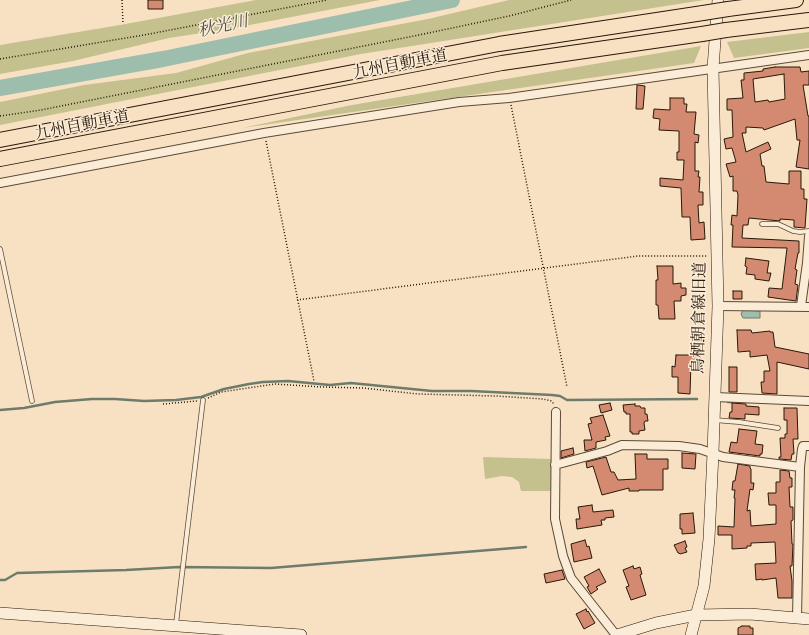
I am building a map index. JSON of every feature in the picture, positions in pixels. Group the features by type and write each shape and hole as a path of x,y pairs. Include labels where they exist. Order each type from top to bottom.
{"highway":[{"name":"九州自動車道","path":"0,140 498,44 703,12 722,4 796,0"},
{"name":"九州自動車道","path":"0,159 502,63 726,30 809,20"}],"street":[{"name":"鳥栖朝倉線旧道","path":"691,635 704,586 709,539 718,306 713,68 722,4"},
{"path":"0,183 264,133 459,102 509,98 809,55"},
{"path":"718,306 805,306 809,236"},
{"path":"715,397 809,400"},
{"path":"556,412 555,520 563,556 571,578 617,635 637,632 656,623 696,614 750,614 809,619"},
{"path":"555,465 607,451 622,445 679,446 700,449 723,457 800,467"},
{"path":"797,618 800,467 803,446 809,446"},
{"path":"0,613 301,635"}],"lane":[{"path":"762,224 778,224 793,231 809,231"},
{"path":"0,249 32,401"},
{"path":"176,627 203,400"},
{"path":"714,420 740,422 778,428"}],"path":[{"path":"122,0 123,24"},
{"path":"0,59 144,35 327,0"},
{"path":"0,116 41,110 155,88 160,85 419,35 509,16 571,0"},
{"path":"509,98 567,387"},
{"path":"264,133 314,381"},
{"path":"297,300 638,256 717,256"},
{"path":"163,404 203,400 221,392 275,384 363,388 424,395 496,396 543,399 551,401 556,412"}],"shaded area":[{"path":"256,0 380,0 234,28 169,38 73,61 0,74 0,45"},
{"path":"509,0 704,0 361,54 0,125 0,102 84,85 176,73 248,53 428,19"},
{"path":"809,32 809,48 734,58 727,42"},
{"path":"701,46 694,63 242,128 352,105"},
{"path":"743,310 760,311 760,318 743,318 741,314"},
{"path":"483,457 551,459 552,491 521,491 519,482 512,477 502,476 485,479"}],"building":[{"path":"148,0 163,0 163,9 148,9"},
{"path":"775,67 800,67 801,72 809,71 809,85 803,85 809,116 809,169 796,167 800,140 797,140 795,119 764,130 763,128 746,127 746,133 742,133 746,152 768,142 771,149 760,154 762,166 764,166 766,182 789,184 789,171 801,171 801,189 804,189 804,199 807,199 805,228 794,227 794,220 780,219 780,221 749,218 748,225 743,225 742,238 799,241 799,253 795,269 797,270 795,284 798,285 796,301 768,297 769,288 782,289 787,248 732,247 732,215 737,216 738,195 737,191 733,191 733,176 730,177 726,164 736,162 732,148 726,149 724,139 733,137 732,110 727,110 727,99 743,98 741,80 744,80 744,73 763,71 763,69","holes":["784,74 785,99 769,102 768,100 755,102 753,79"]},
{"path":"637,85 645,86 643,109 636,109"},
{"path":"670,98 684,98 684,104 687,104 686,112 696,112 694,134 699,135 698,143 695,142 695,171 699,171 699,192 703,192 703,205 698,205 699,223 704,222 705,239 691,240 690,217 682,217 681,188 660,186 660,178 683,180 684,160 677,160 677,152 679,152 679,131 659,130 660,119 653,118 654,109 670,110"},
{"path":"746,258 769,261 767,273 771,273 769,281 755,279 755,275 746,274"},
{"path":"657,266 673,266 673,284 681,283 681,288 686,288 686,295 681,296 681,301 674,301 675,319 659,319 658,305 656,305 656,280 658,280"},
{"path":"733,291 742,291 742,299 733,299"},
{"path":"737,330 751,330 752,333 773,332 775,347 809,354 809,369 777,362 777,394 762,393 761,382 764,382 764,371 770,371 767,355 750,357 750,351 738,352"},
{"path":"695,335 704,335 703,352 694,352"},
{"path":"676,355 700,355 700,363 691,362 690,394 678,393 678,377 672,377 672,366 675,367"},
{"path":"729,367 737,367 737,392 729,392"},
{"path":"610,403 612,410 601,413 599,405"},
{"path":"732,403 759,407 759,415 745,414 745,419 729,418 730,412 732,412"},
{"path":"635,404 635,406 645,408 645,414 647,414 648,421 645,421 644,423 645,430 639,431 639,434 632,434 632,432 630,432 630,414 626,414 626,412 624,412 623,405"},
{"path":"784,408 797,408 798,439 793,439 794,454 792,454 791,460 779,459 779,457 781,457 780,438 785,438 785,434 787,434 787,420 784,420"},
{"path":"603,415 610,436 605,437 606,440 596,442 596,448 585,451 584,440 592,440 588,424 592,423 590,418"},
{"path":"739,429 757,431 755,444 763,445 762,454 760,454 760,456 729,452 731,442 737,443"},
{"path":"573,448 574,454 561,458 561,451"},
{"path":"682,453 696,454 695,469 682,468"},
{"path":"635,454 647,454 647,459 668,459 668,469 663,469 663,490 629,491 629,488 602,495 593,466 587,468 586,462 606,457 611,472 614,472 618,480 636,479"},
{"path":"738,464 750,466 751,483 754,483 753,490 750,489 747,511 750,510 751,526 776,524 776,505 769,505 768,493 776,493 776,482 780,482 780,470 789,471 790,478 792,478 792,487 789,487 790,507 793,507 793,520 791,521 793,544 792,566 790,566 792,598 778,598 776,578 756,580 755,564 776,563 775,542 751,543 751,546 747,546 747,548 732,549 732,535 718,535 718,526 734,527 735,490 732,490"},
{"path":"592,505 593,512 613,510 614,517 601,520 602,525 577,529 576,519 580,519 578,507"},
{"path":"693,513 695,533 682,534 682,529 680,529 680,514"},
{"path":"585,540 587,547 589,546 592,558 574,562 571,544"},
{"path":"685,541 687,547 685,548 687,552 680,554 674,545"},
{"path":"633,566 634,569 640,567 642,574 640,575 646,595 631,600 626,587 629,586 623,570"},
{"path":"599,569 606,582 596,587 598,589 591,594 584,577"},
{"path":"562,570 565,579 546,583 544,574"},
{"path":"586,609 595,623 584,629 576,614"},
{"path":"742,626 750,626 750,628 753,628 753,635 738,635 738,628"}],"waterway":[{"name":"秋光川","path":"0,88 163,59 452,0"},
{"path":"0,410 24,408 55,402 92,399 144,401 176,400 201,397 224,389 249,384 288,381 330,385 351,383 432,391 471,391 552,395 560,396 567,400 697,399"},
{"path":"728,402 749,402"},
{"path":"0,580 5,580 17,573 179,567 271,568 526,547"}]}
